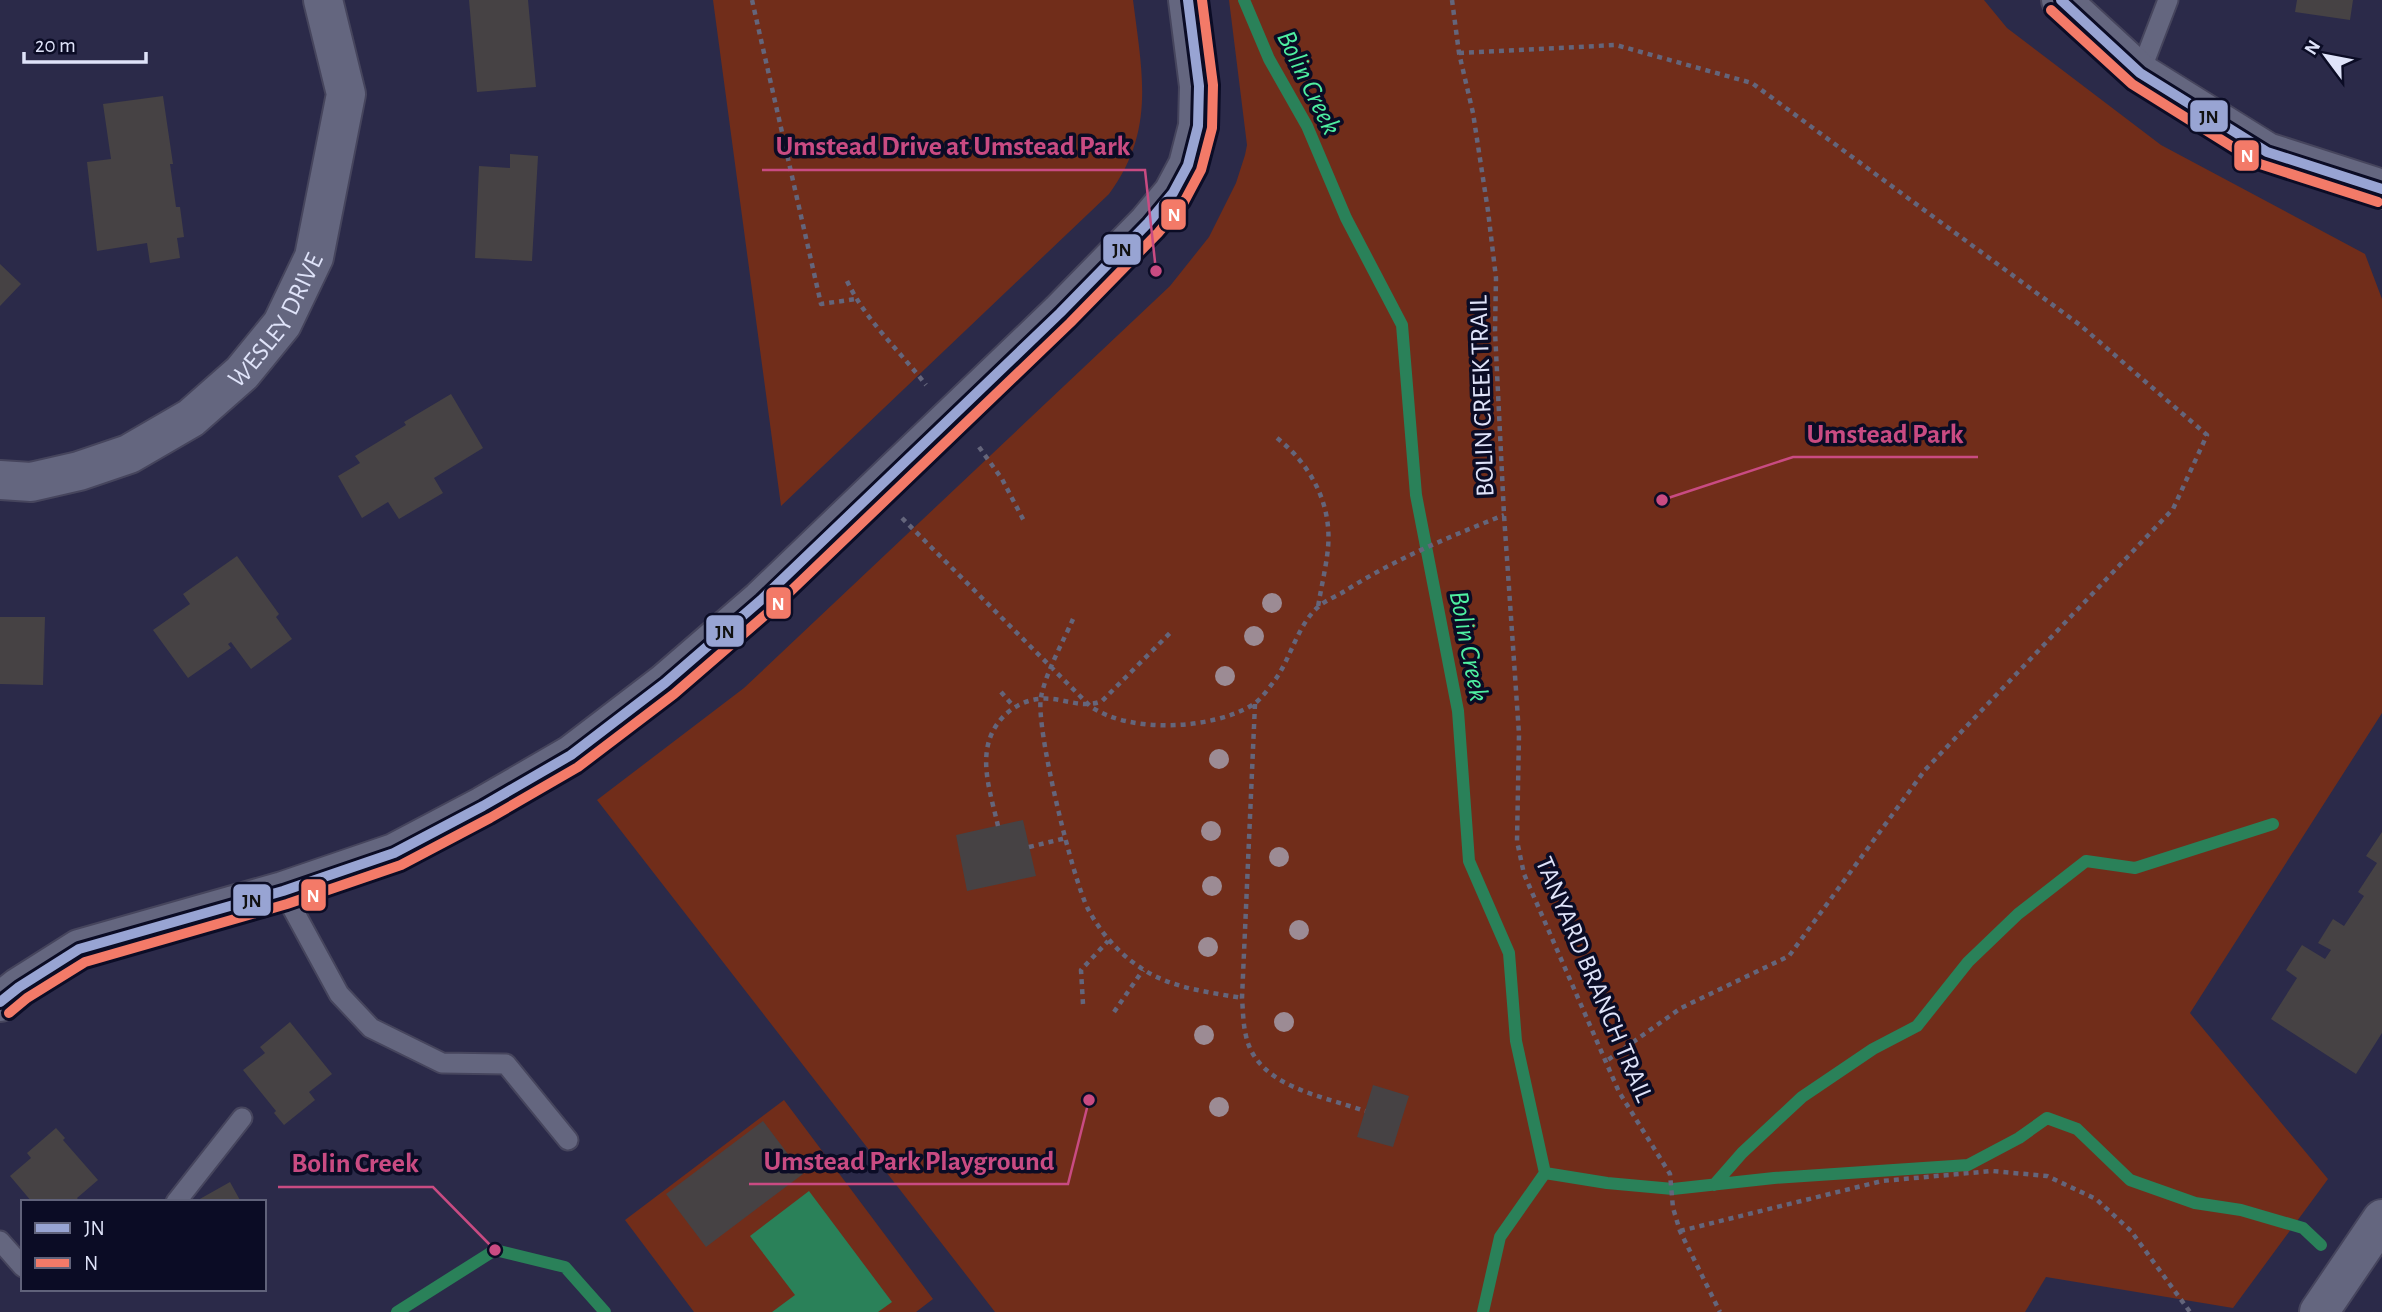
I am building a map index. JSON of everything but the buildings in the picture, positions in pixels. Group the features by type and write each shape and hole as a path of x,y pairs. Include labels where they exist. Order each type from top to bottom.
{"street":[{"name":"WESLEY DRIVE","path":"0,480 31,482 79,471 130,454 191,418 242,373 282,324 314,257 346,94 323,0"},
{"path":"0,1002 79,949 283,891 394,853 484,806 571,755 666,683 761,600 1060,313 1173,194 1188,165 1198,125 1199,86 1188,0"},
{"path":"2061,0 2140,73 2267,152 2382,189"},
{"path":"2319,1312 2382,1219"}],"lane":[{"path":"2140,73 2168,0"},
{"path":"283,891 339,994 371,1028 442,1063 506,1065 568,1140"},
{"path":"178,1200 242,1118"},
{"path":"0,1241 21,1265"}],"path":[{"path":"752,0 821,304 856,299"},
{"name":"BOLIN CREEK TRAIL","path":"1255,704 1276,679 1300,631 1318,607 1374,572 1504,515 1495,331 1496,278 1473,113 1459,53 1452,0"},
{"path":"1459,53 1616,45 1752,83 2080,325 2207,435 2173,509 1925,770 1789,956 1681,1007 1605,1062"},
{"path":"847,281 876,328 904,356 929,389"},
{"path":"1278,438 1296,453 1309,471 1317,485 1327,523 1328,547 1318,607"},
{"path":"977,444 1002,479 1024,521"},
{"path":"893,514 908,522 1090,706 1102,714 1116,720 1168,725 1204,722 1255,704 1242,998 1246,1038 1258,1063 1270,1076 1366,1111"},
{"name":"TANYARD BRANCH TRAIL","path":"1504,515 1519,734 1517,841 1524,874 1605,1062 1633,1117 1670,1174 1673,1208 1680,1231 1720,1312"},
{"path":"1073,619 1040,698 1049,769 1076,881 1088,909 1108,941 1143,970 1193,989 1242,998"},
{"path":"998,826 986,770 987,747 998,722 1014,707 1040,698 1090,706 1102,701 1170,633"},
{"path":"1001,692 1014,707"},
{"path":"1029,847 1066,838"},
{"path":"1083,1004 1081,970 1108,941"},
{"path":"1114,1012 1143,970"},
{"path":"1680,1231 1882,1181 1992,1171 2047,1176 2096,1199 2131,1231 2190,1312"}],"shaded area":[{"path":"713,0 1133,0 1140,52 1140,124 1124,171 1109,194 781,506"},
{"path":"1229,0 1984,0 2007,28 2161,145 2365,254 2382,299 2382,713 2190,1013 2328,1179 2233,1308 2046,1277 2025,1312 995,1312 597,800 744,688 1170,286 1209,237 1236,183 1247,145"},
{"path":"784,1100 933,1299 916,1312 694,1312 625,1220"},
{"path":"809,1191 892,1302 878,1312 772,1312 795,1295 750,1236"}],"waterway":[{"name":"Bolin Creek","path":"1244,0 1269,59 1307,126 1346,218 1402,325 1416,495 1458,711 1469,861 1509,953 1516,1041 1545,1173 1500,1237 1483,1312"},
{"path":"1714,1185 1742,1153 1802,1097 1873,1049 1917,1026 1968,962 2018,914 2086,861 2135,868 2273,824"},
{"path":"1545,1173 1607,1183 1673,1189 1774,1178 1968,1165 2019,1138 2047,1118 2077,1129 2130,1180 2195,1203 2241,1210 2303,1228 2321,1245"},
{"name":"Bolin Creek","path":"397,1312 495,1250 565,1267 605,1312"}],"transit line":[{"name":"JN","path":"0,1002 79,949 283,891 394,853 571,755 665,683 761,600 1060,313 1148,223 1173,193 1188,165 1198,126 1199,86 1188,0"},
{"name":"N","path":"9,1013 27,998 85,962 287,904 401,865 578,767 674,694 771,610 1070,323 1158,233 1184,202 1201,170 1212,128 1213,85 1202,0"},
{"name":"JN","path":"2061,0 2140,73 2267,152 2382,189"},
{"name":"N","path":"2051,10 2132,84 2260,164 2378,202"}],"place":[{"name":"Umstead Drive at Umstead Park","path":"1156,271"},
{"name":"Umstead Park","path":"1662,500"},
{"name":"Umstead Park Playground","path":"1089,1100"},
{"name":"Bolin Creek","path":"495,1250"}]}
